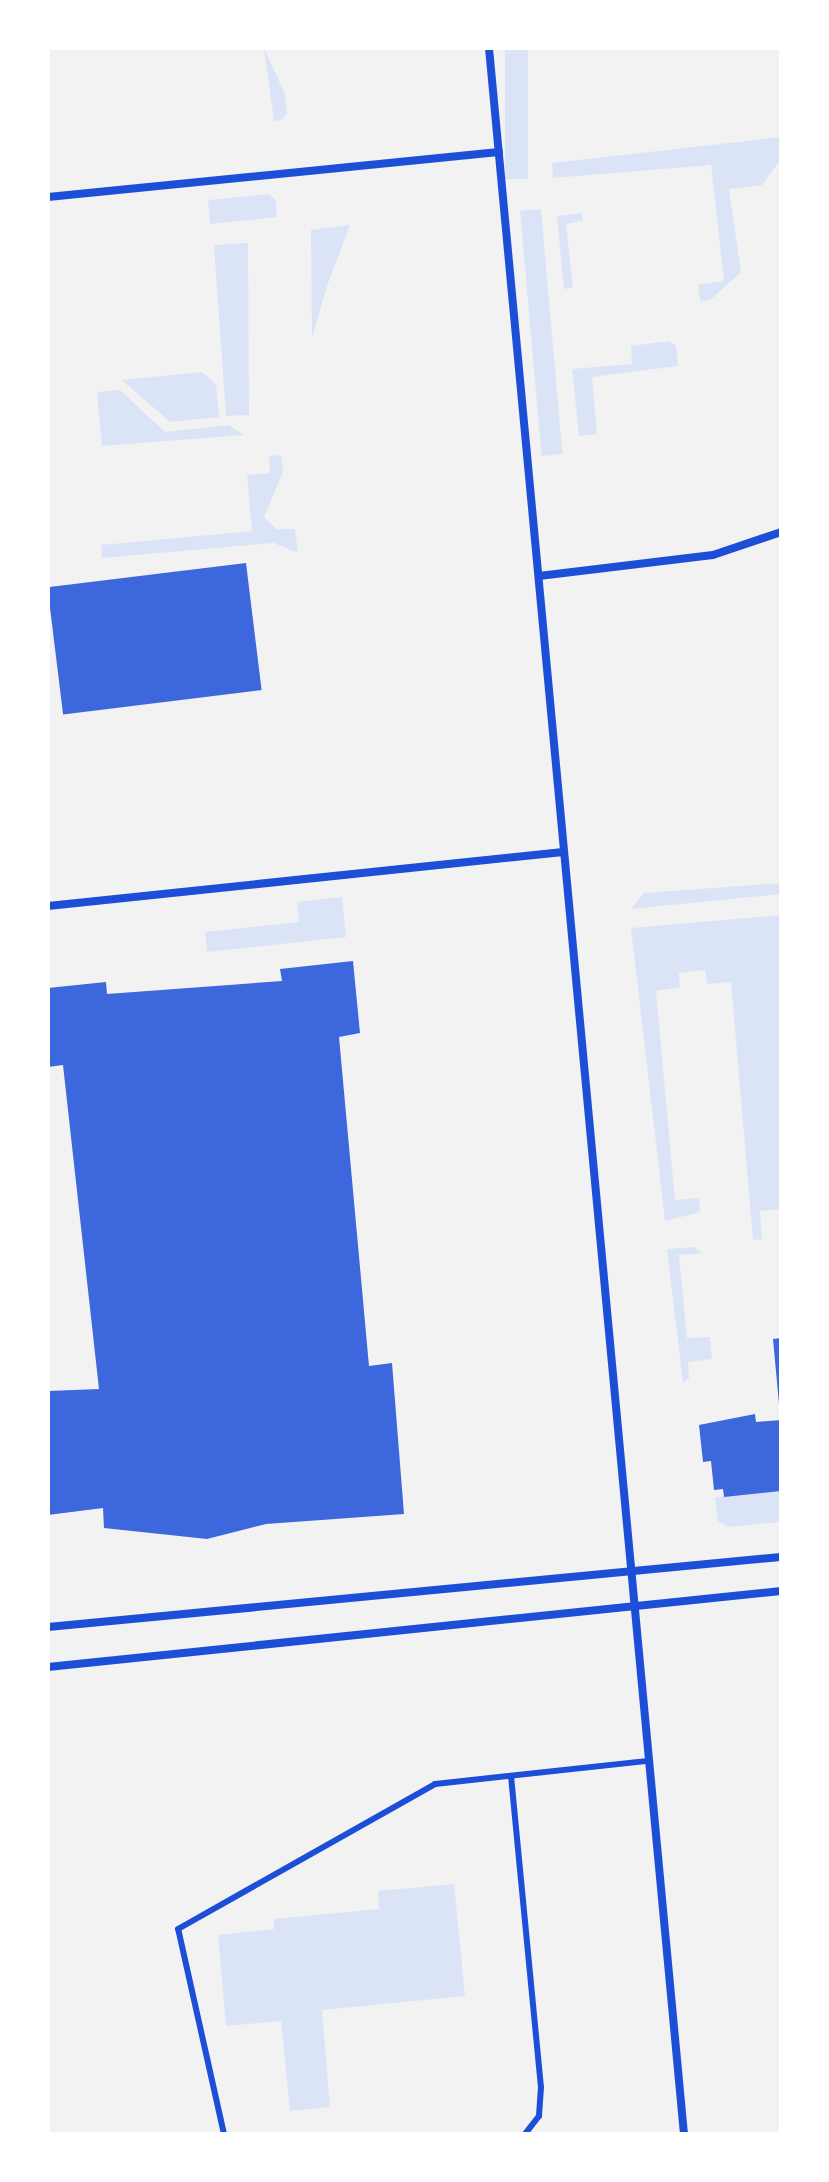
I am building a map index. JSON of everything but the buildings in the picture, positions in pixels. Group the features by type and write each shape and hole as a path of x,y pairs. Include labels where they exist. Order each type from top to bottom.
{"street":[{"path":"489,48 632,1606 684,2134"},
{"path":"48,197 499,152"},
{"path":"539,576 713,555 781,532"},
{"path":"48,906 563,852"},
{"path":"48,1627 781,1557"},
{"path":"48,1667 781,1591"}],"lane":[{"path":"224,2134 178,1929 435,1784 648,1761"},
{"path":"511,1776 541,2087 539,2116 525,2134"}],"shaded area":[{"path":"264,48 285,94 287,114 281,120 274,121"},
{"path":"505,48 528,48 528,179 505,179"},
{"path":"781,137 781,159 762,185 729,189 741,272 710,300 700,301 698,285 724,281 711,165 553,178 552,163"},
{"path":"269,194 276,200 277,217 210,224 208,200"},
{"path":"541,209 562,454 542,456 520,211"},
{"path":"582,213 583,221 566,224 573,288 564,289 557,216"},
{"path":"350,225 327,286 312,339 311,230"},
{"path":"248,243 249,415 226,416 214,245"},
{"path":"669,341 676,346 678,366 592,377 597,434 579,436 572,369 632,364 631,346"},
{"path":"202,372 216,384 219,417 170,422 122,380"},
{"path":"120,390 165,432 229,425 244,435 102,446 97,392"},
{"path":"281,455 283,472 264,517 277,529 295,529 298,553 274,543 102,558 101,545 252,531 247,475 270,473 269,456"},
{"path":"781,883 781,894 631,909 644,893"},
{"path":"342,897 346,937 207,952 205,932 299,922 297,902"},
{"path":"781,915 781,1209 760,1211 762,1239 753,1240 731,982 707,984 705,970 679,973 680,987 656,991 675,1200 699,1198 700,1212 665,1221 631,928"},
{"path":"694,1247 703,1253 679,1255 687,1338 710,1337 712,1359 688,1362 689,1378 683,1383 667,1249"},
{"path":"781,1491 781,1522 728,1527 718,1521 715,1497"},
{"path":"454,1884 465,1996 322,2010 330,2107 290,2111 281,2021 226,2026 218,1935 274,1929 274,1919 379,1909 378,1891"}]}
